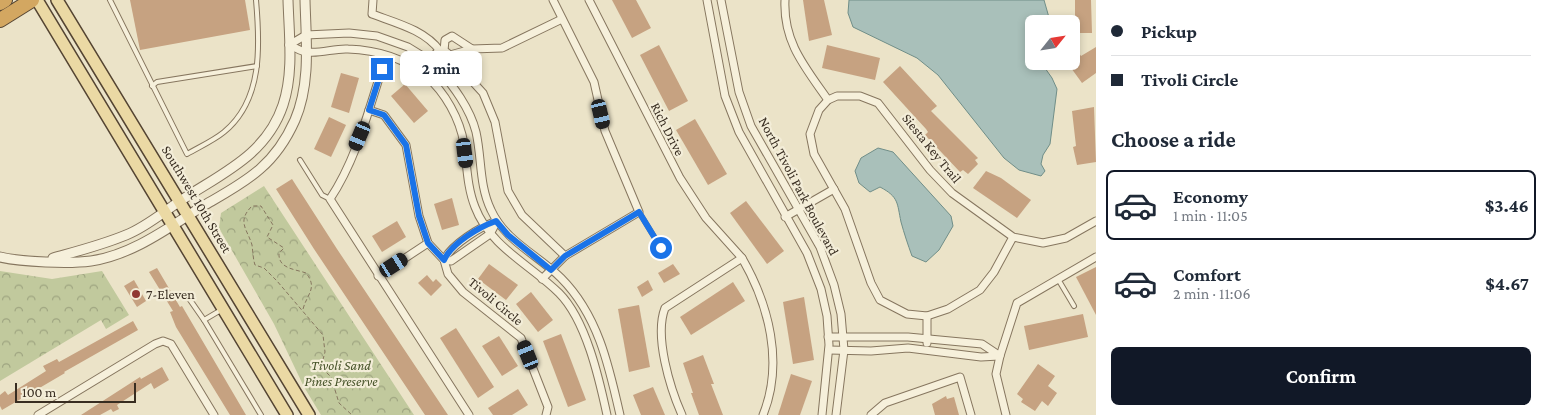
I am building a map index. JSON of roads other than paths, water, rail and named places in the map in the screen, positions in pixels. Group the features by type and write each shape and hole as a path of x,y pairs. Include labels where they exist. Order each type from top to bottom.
{"highway":[{"path":"0,3 4,0"},
{"path":"0,20 32,0"}],"main road":[{"path":"37,0 287,415"},
{"name":"Southwest 10th Street","path":"58,0 309,415"}],"street":[{"path":"44,260 127,234 245,160 269,133 286,93 289,45 288,0"},
{"path":"0,256 44,260 90,261 105,258 133,248 250,178 272,158 284,142 300,107 304,88 306,52 305,0"},
{"path":"373,0 372,14 432,40 483,93 495,122 508,190 522,215 565,256"},
{"path":"542,279 565,256 639,212 605,130 594,82 553,0"},
{"name":"Rich Drive","path":"589,0 680,178 706,218 742,258 756,281 772,338 773,369 769,399 763,415"},
{"name":"North Tivoli Park Boulevard","path":"707,0 725,96 739,132 785,217 807,253 821,289 829,350 822,415"},
{"name":"North Tivoli Park Boulevard","path":"721,0 738,92 751,126 797,210 820,247 834,285 841,314 844,350 836,415"},
{"path":"785,0 784,19 788,37 828,100 819,110 810,134 814,154 845,208 871,283 880,300 907,314 927,316 948,309 980,290 994,272 1013,237"},
{"path":"562,19 502,48 472,49 435,55 436,65 457,92 476,132 480,174 490,209 496,221 508,235 569,287 594,324 606,355 620,415"},
{"path":"289,45 306,35 349,33 377,36 408,47 436,65 447,68 445,40 452,36 472,49"},
{"path":"714,44 728,41"},
{"path":"289,45 306,52 347,49 380,53 408,63 426,76 450,105 458,123 464,142 468,183 475,207 484,225 490,234 558,292 576,317 594,368 607,415"},
{"path":"426,76 436,65"},
{"path":"382,69 369,110 340,184 330,199 469,415"},
{"name":"Siesta Key Trail","path":"828,100 845,96 860,96 878,103 930,170 952,193 1013,237 1043,243 1066,238 1096,221"},
{"name":"Tivoli Circle","path":"369,110 384,115 406,145 419,216 428,243 444,260 448,274 463,292 522,338 548,407 546,415"},
{"path":"785,217 834,189"},
{"path":"496,221 490,234 452,261 444,260 447,252 484,225 496,221"},
{"path":"378,276 428,243"},
{"path":"1006,415 996,374 1017,303 1096,257"},
{"path":"682,415 662,340 661,319 665,308 742,258"},
{"path":"926,350 928,339 927,316"},
{"path":"828,337 928,339 982,344 1000,356"},
{"path":"38,415 155,344 163,342 171,344 214,415"},
{"path":"829,350 871,351 908,348 981,357 1000,356"},
{"path":"871,415 885,403 960,377 972,415"}],"lane":[{"path":"110,0 187,154 215,138 233,123 248,100 257,66 260,44 256,0"},
{"path":"152,86 157,82 257,66"},
{"path":"300,160 322,195 330,199"},
{"path":"639,212 661,248"},
{"path":"1058,279 1074,306"},
{"path":"188,297 262,415"},
{"path":"204,320 222,309"}],"water":[{"path":"849,0 1044,0 1048,15 1025,15 1025,70 1046,70 1057,89 1050,144 1043,155 1041,164 1045,171 1041,176 1019,170 1004,158 938,75 917,58 853,27 848,13"},
{"path":"878,148 893,152 951,216 953,226 939,250 926,262 912,256 894,197 880,187 870,192 859,183 855,171 861,158"}],"place":[{"name":"7-Eleven","path":"136,294"}],"park label":[{"name":"Tivoli Sand Pines Preserve","path":"341,374"}]}
